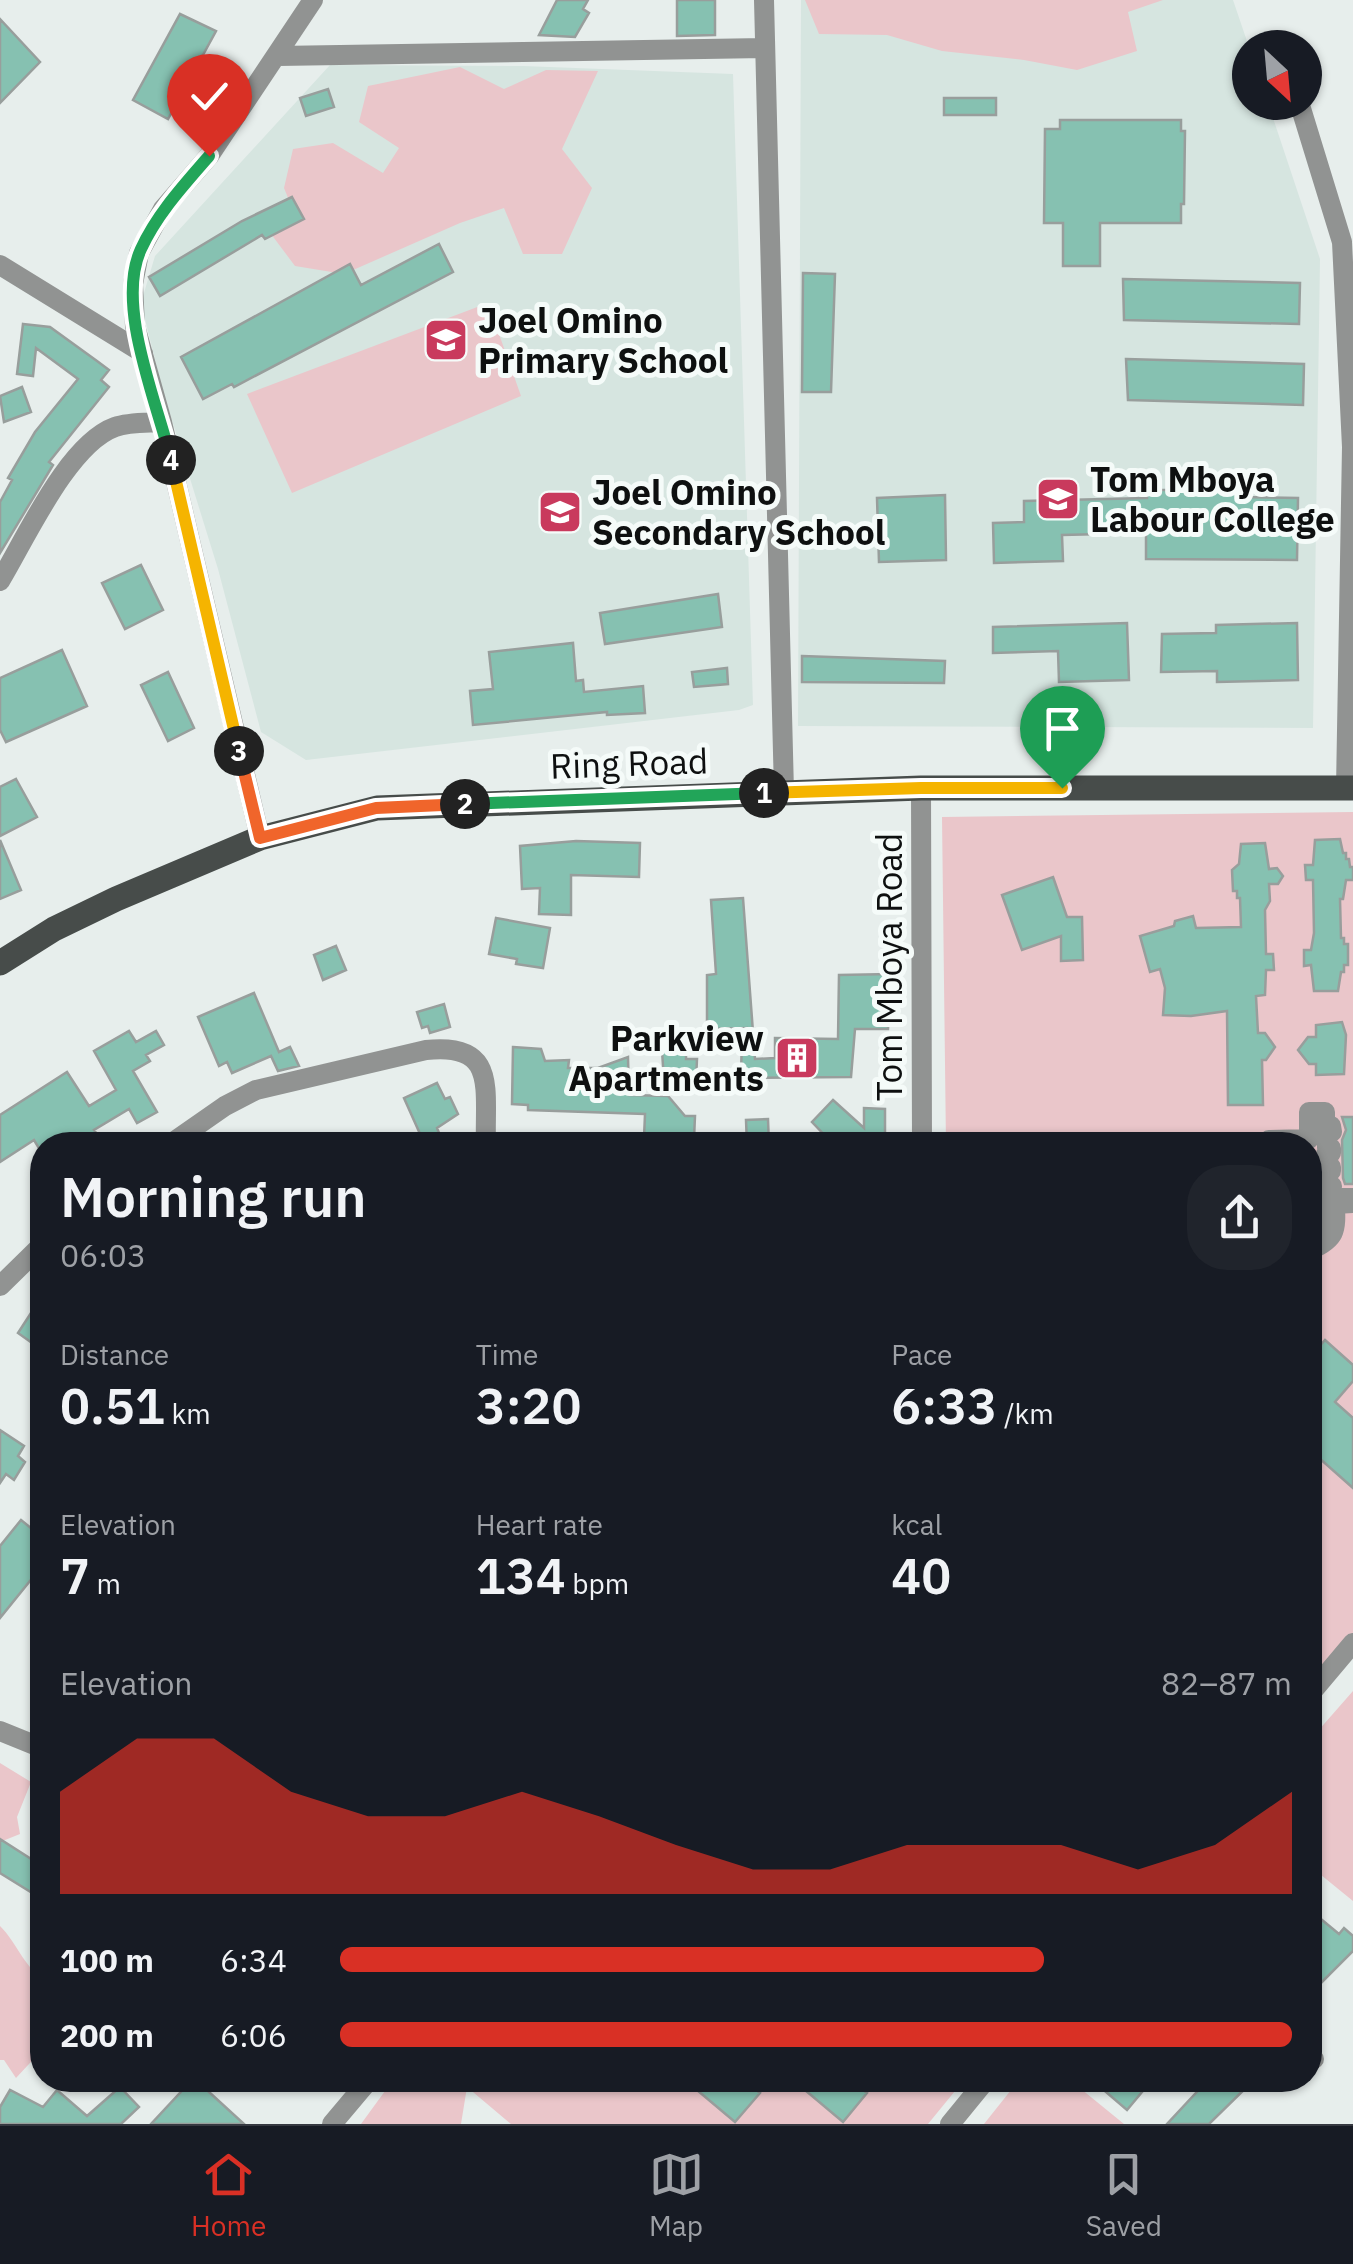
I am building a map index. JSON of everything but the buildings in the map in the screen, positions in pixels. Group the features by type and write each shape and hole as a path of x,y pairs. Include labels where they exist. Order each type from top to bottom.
{"main road":[{"name":"Ring Road","path":"0,963 54,929 116,899 260,838 376,808 921,788 1350,788"}],"street":[{"path":"260,838 136,326 133,284 139,253 163,209 209,156 313,0"},
{"path":"764,0 784,792"},
{"path":"278,56 765,48"},
{"path":"1304,120 1342,242 1352,447 1350,788"},
{"path":"0,265 143,353"},
{"path":"0,581 74,458 97,436 118,426 162,422"},
{"name":"Tom Mboya Road","path":"921,788 922,1132"},
{"path":"188,1132 256,1090 426,1050 454,1047 473,1054 483,1074 485,1132"},
{"path":"1308,1132 1309,1112 1325,1112 1326,1126 1332,1126 1332,1132 1326,1132 1327,1148 1331,1148 1332,1154 1326,1154 1327,1167 1331,1167 1327,1186 1332,1186 1328,1198 1353,1200"},
{"path":"1322,1246 1335,1229 1335,1204 1353,1200"},
{"path":"0,1286 30,1257"},
{"path":"1322,1680 1353,1643"},
{"path":"0,1731 30,1743"},
{"path":"332,2124 359,2092"},
{"path":"950,2124 976,2092"}],"shaded area":[{"name":"Tom Mboya Labour College","path":"801,0 1233,0 1243,30 1232,30 1232,120 1274,120 1320,259 1313,728 798,726"},
{"path":"805,0 1163,0 1128,12 1137,51 1077,70 942,51 887,35 819,34"},
{"name":"Joel Omino Primary School","path":"330,65 523,66 733,74 753,705 739,710 306,760 261,732 141,303 155,256"},
{"path":"460,67 504,89 546,70 598,71 562,149 592,188 562,254 523,254 504,208 344,274 295,266 271,234 293,210 284,188 293,149 333,143 383,173 399,148 359,122 368,86"},
{"path":"488,303 521,396 292,493 247,394"},
{"path":"1353,812 1353,1635 1322,1670 1322,1132 946,1132 942,817"},
{"path":"1353,1691 1353,1901 1322,1876 1322,1726"},
{"path":"0,1763 30,1784 17,1817 20,1834 0,1842"},
{"path":"0,1926 30,1967 30,2063 16,2078 0,2060"},
{"path":"384,2092 466,2092 461,2124 361,2124"},
{"path":"473,2092 954,2092 928,2124 511,2124"},
{"path":"1009,2092 1085,2092 1124,2124 984,2124"}],"place":[{"name":"Joel Omino Primary School","path":"446,340"},
{"name":"Tom Mboya Labour College","path":"1058,499"},
{"name":"Joel Omino Secondary School","path":"560,512"},
{"name":"Parkview Apartments","path":"797,1058"}],"route":[{"path":"209,156 163,209 139,253 133,284 136,326 260,838 376,808 921,788 1062,788"}]}
